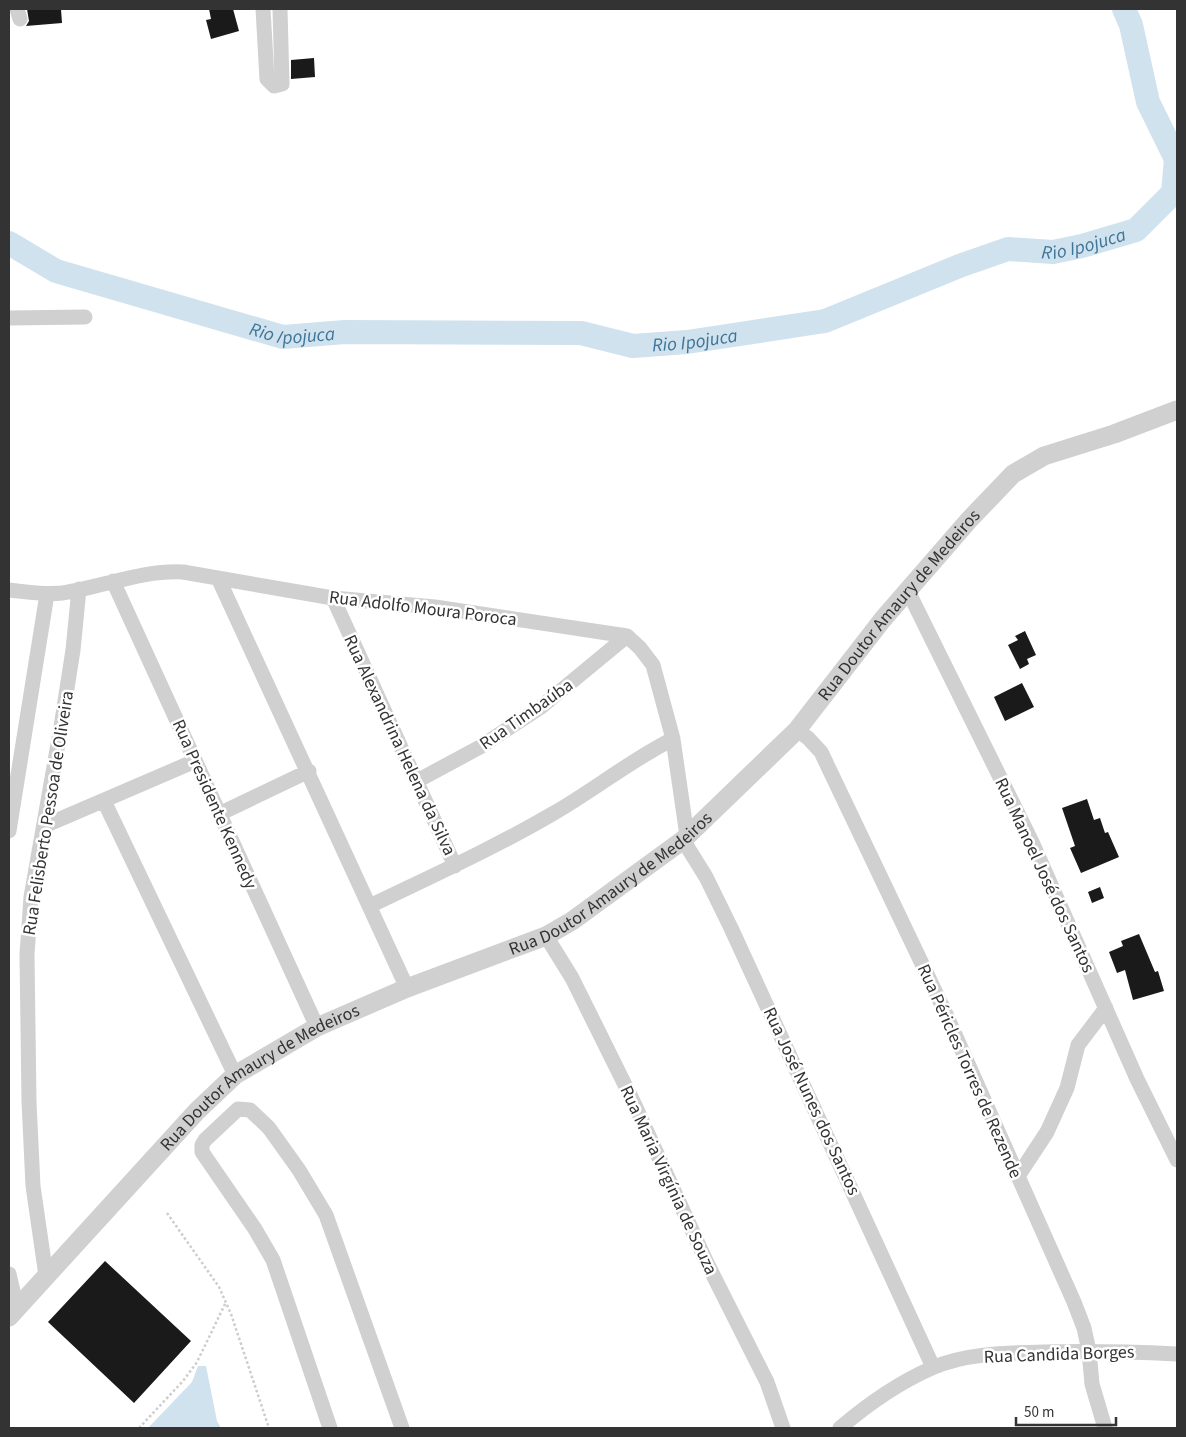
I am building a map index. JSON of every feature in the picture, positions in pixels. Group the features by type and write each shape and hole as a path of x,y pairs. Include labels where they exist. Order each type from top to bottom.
{"street":[{"path":"263,9 267,79 274,86 282,84 280,9"},
{"path":"9,318 85,317"},
{"name":"Rua Doutor Amaury de Medeiros","path":"13,1313 197,1111 235,1075 317,1027 407,988 546,936 572,920 685,838 796,730 883,619 990,497 1013,474 1028,463 1177,410"},
{"name":"Rua Adolfo Moura Poroca","path":"9,590 47,594 161,571 183,572 220,580 333,598 435,607 627,636"},
{"path":"220,580 407,988"},
{"name":"Rua Presidente Kennedy","path":"113,581 317,1027"},
{"name":"Rua Felisberto Pessoa de Oliveira","path":"46,1276 33,1186 27,964 31,897 73,650 79,589"},
{"name":"Rua Manoel José dos Santos","path":"908,591 1032,842 1106,1008 1177,1160"},
{"path":"9,831 47,594"},
{"name":"Rua Alexandrina Helena da Silva","path":"333,598 455,866"},
{"path":"627,636 640,648 653,665 673,739 685,838"},
{"name":"Rua Timbaúba","path":"417,781 480,747 541,707 627,636"},
{"name":"Rua Péricles Torres de Rezende","path":"796,730 808,738 821,752 945,1012 1074,1302 1089,1351 1092,1384 1106,1428"},
{"path":"370,906 488,850 556,812 630,762 673,739"},
{"path":"44,826 195,761"},
{"path":"219,814 309,772"},
{"path":"104,801 235,1075"},
{"name":"Rua José Nunes dos Santos","path":"685,838 732,928 933,1367"},
{"name":"Rua Maria Virgínia de Souza","path":"546,936 572,978 628,1092 707,1263 767,1382 783,1428"},
{"path":"1018,1176 1046,1132 1067,1088 1078,1045 1106,1008"},
{"name":"Rua Doutor Amaury de Medeiros","path":"330,1428 273,1260 255,1229 202,1152 202,1145 205,1140 238,1109 250,1110 269,1128 300,1170 326,1215 402,1428"},
{"path":"9,1274 13,1313"},
{"name":"Rua Candida Borges","path":"840,1428 863,1408 885,1393 933,1367 986,1354 1089,1351 1177,1354"}],"path":[{"path":"168,1213 219,1287 226,1302 269,1428"},
{"path":"139,1428 183,1381 197,1362 226,1302"}],"water":[{"path":"198,1366 206,1366 217,1421 221,1428 148,1428 192,1382"}],"building":[{"path":"27,9 61,9 62,23 26,26 29,21"},
{"path":"209,9 233,9 239,31 211,39 206,20 211,19"},
{"path":"314,58 315,77 291,79 291,60"},
{"path":"1025,631 1036,655 1027,659 1029,664 1020,669 1008,645 1018,640 1015,636"},
{"path":"1022,683 1034,707 1005,721 994,697"},
{"path":"1087,799 1094,820 1100,818 1105,833 1108,832 1119,857 1081,873 1070,848 1075,846 1062,808"},
{"path":"1100,887 1104,898 1092,903 1088,892"},
{"path":"1139,934 1155,972 1158,971 1164,991 1133,1000 1125,970 1117,973 1109,952 1123,946 1121,941"},
{"path":"105,1261 191,1341 134,1403 48,1322"}],"waterway":[{"name":"Rio Ipojuca","path":"9,243 56,271 283,337 345,332 581,333 633,346 687,342 825,321 962,265 1008,249 1053,252 1082,246 1136,230 1173,193 1176,159 1148,102 1131,25 1124,9"}]}
